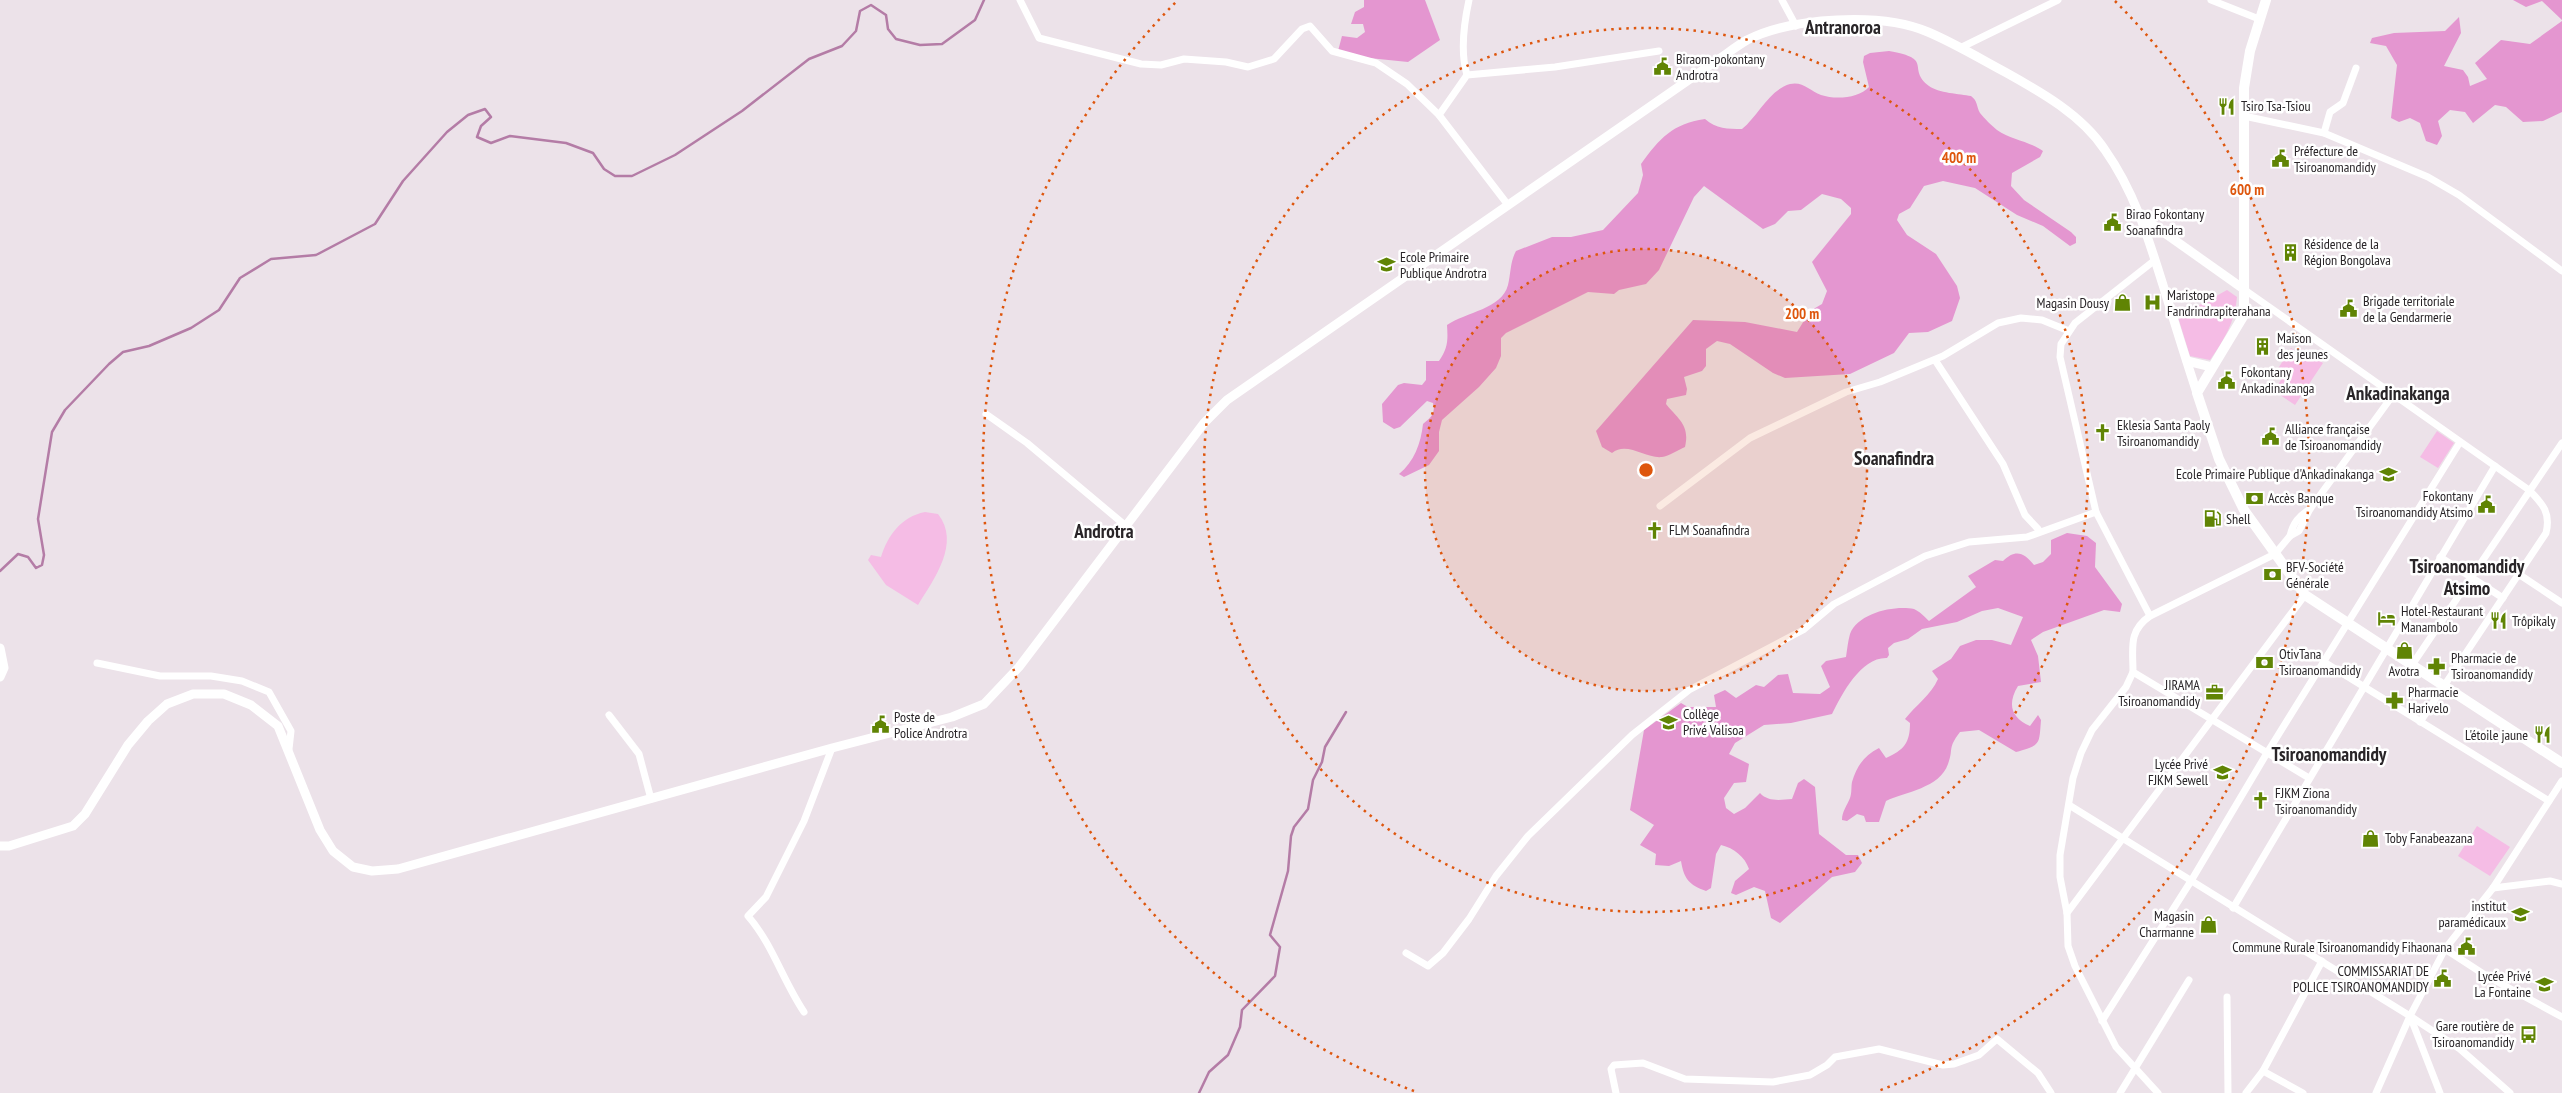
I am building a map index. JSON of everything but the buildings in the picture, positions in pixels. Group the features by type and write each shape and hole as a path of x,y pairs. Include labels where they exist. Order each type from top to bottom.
{"main road":[{"path":"2266,0 2250,52 2244,88 2244,315 2196,393 2219,459 2244,510 2305,595 2562,763"}],"street":[{"path":"1020,0 1039,38 1141,64 1161,65 1184,59 1226,62 1248,67 1274,59 1302,29 1310,26 1332,51 1376,63 1407,84 1439,115 1508,205"},
{"path":"1467,75 1463,64 1465,16 1469,0"},
{"path":"1782,0 1796,26"},
{"path":"1960,48 2058,0"},
{"path":"2211,0 2259,19"},
{"path":"0,846 17,844 73,826 84,814 128,745 148,721 167,704 193,694 224,694 251,704 278,726 320,830 333,851 353,867 372,871 398,869 832,748 952,717 984,704 1020,667 1204,423 1227,400 1748,40 1796,26 1828,20 1868,18 1897,22 1927,31 2033,87 2074,116 2104,148 2122,176 2142,217 2196,393"},
{"path":"1439,115 1467,75 1555,67 1659,51"},
{"path":"2324,133 2330,112 2342,103 2356,68"},
{"path":"2244,116 2324,133 2394,161 2459,195 2562,271"},
{"path":"2142,217 2529,490 2543,504 2549,519 2546,533 2520,575 2420,722"},
{"path":"2150,616 2096,512 2060,357 2061,344 2075,322 2155,260"},
{"path":"1660,506 1750,438 1846,392 1880,382 1935,360 1998,322 2021,318 2042,320 2069,331"},
{"path":"1935,360 2003,464 2025,515 2038,529"},
{"path":"2187,361 2212,367"},
{"path":"2158,1093 2116,1047 2068,946 2067,914 2060,870 2073,778 2081,753 2092,730 2126,687 2133,672 2134,635 2139,624 2150,616 2275,554 2290,536 2299,531 2310,509 2393,395"},
{"path":"986,414 1027,443 1126,526"},
{"path":"2102,1021 2191,881 2267,753 2460,442"},
{"path":"2412,665 2562,443"},
{"path":"2233,908 2495,466"},
{"path":"1406,952 1428,966 1443,953 1469,919 1496,876 1528,836 1632,735 1689,690 1803,630 1834,604 1925,556 1969,542 2027,538 2096,512"},
{"path":"2440,557 2503,598"},
{"path":"2520,575 2562,603"},
{"path":"2067,914 2305,595"},
{"path":"0,648 4,668 0,677"},
{"path":"2324,662 2549,801"},
{"path":"97,663 160,676 210,676 242,681 269,692 290,731 288,749"},
{"path":"2133,672 2309,778"},
{"path":"609,714 638,754 651,799"},
{"path":"804,1012 791,992 764,934 748,916 766,897 804,821 832,748"},
{"path":"2376,1093 2410,1016 2445,949 2492,888 2562,782"},
{"path":"2069,805 2410,1016 2460,1049 2510,1093"},
{"path":"2492,888 2550,882 2562,884"},
{"path":"2445,949 2485,975 2562,1017"},
{"path":"2246,1093 2263,1071 2322,961"},
{"path":"2120,1093 2189,980"},
{"path":"2227,997 2228,1093"},
{"path":"2410,1016 2440,1093"},
{"path":"1616,1093 1611,1069 1614,1065 1643,1063 1685,1079 1773,1082 1810,1075 1827,1065 1835,1056 1879,1049 1943,1065 1954,1064 1979,1055 1997,1039 2038,1073 2051,1093"},
{"path":"2263,1071 2303,1093"}],"shaded area":[{"path":"1364,0 1425,0 1440,40 1408,62 1359,57 1338,51 1342,36 1357,38 1365,32 1363,24 1351,24 1355,12 1364,7"},
{"path":"2513,0 2562,0 2562,20 2542,1 2526,7"},
{"path":"2459,17 2461,33 2444,66 2463,70 2468,77 2470,86 2487,79 2475,63 2501,40 2530,44 2562,21 2562,112 2543,121 2523,122 2506,107 2495,105 2473,123 2465,112 2450,110 2438,121 2442,136 2437,145 2426,141 2420,123 2410,118 2399,122 2391,118 2397,65 2386,46 2370,43 2372,38 2394,33 2445,31"},
{"path":"1889,51 1903,54 1916,61 1923,80 1929,86 1943,92 1971,96 1976,102 1980,113 1997,130 2043,151 2040,157 2012,173 2011,186 2024,200 2071,232 2076,237 2076,243 2070,246 2043,226 2017,215 1975,188 1943,181 1924,186 1910,208 1899,214 1897,220 1907,235 1936,254 1957,286 1960,298 1952,321 1928,332 1909,333 1894,353 1850,374 1785,378 1773,373 1730,344 1717,341 1706,349 1706,366 1702,371 1684,377 1687,389 1686,395 1667,399 1666,404 1685,428 1685,447 1662,457 1624,449 1612,453 1602,447 1596,431 1693,320 1745,322 1797,332 1810,311 1822,304 1827,291 1812,262 1851,214 1851,208 1841,199 1822,194 1801,210 1788,211 1775,224 1763,229 1704,186 1694,197 1659,270 1646,284 1619,290 1614,294 1588,292 1506,333 1501,338 1501,356 1496,368 1479,387 1442,420 1439,432 1439,451 1429,465 1404,477 1399,474 1413,458 1421,438 1423,424 1433,413 1434,407 1433,403 1427,401 1400,427 1394,429 1383,422 1382,404 1398,385 1404,383 1422,385 1426,380 1426,361 1439,361 1446,348 1447,325 1499,300 1508,285 1516,251 1552,237 1571,237 1603,230 1638,193 1643,175 1641,164 1661,140 1684,124 1705,119 1718,127 1742,129 1770,97 1783,87 1795,83 1827,97 1840,98 1859,94 1869,87 1863,62 1864,56 1870,53"},
{"path":"2227,290 2237,297 2234,315 2224,338 2210,360 2190,356 2178,317"},
{"path":"2291,348 2298,353 2302,349 2323,363 2295,405 2274,391 2286,372 2279,367"},
{"path":"2437,431 2454,443 2438,468 2420,457"},
{"path":"925,512 938,514 944,525 947,537 943,561 918,605 886,585 868,560 871,555 881,557 887,541 902,523 917,514"},
{"path":"2067,533 2087,536 2096,543 2095,567 2122,604 2120,612 2104,610 2043,632 2031,640 2038,656 2041,682 2018,686 2012,704 2015,715 2030,726 2038,715 2041,720 2040,735 2037,743 2030,748 2016,752 1979,730 1960,732 1952,745 1948,764 1938,779 1921,788 1886,801 1879,822 1866,822 1864,816 1857,814 1847,821 1842,820 1851,796 1854,776 1862,761 1879,748 1886,758 1902,749 1905,745 1909,736 1910,723 1905,719 1935,685 1938,679 1932,671 1951,659 1960,646 1976,640 1992,640 2011,645 2023,617 1998,608 1982,611 1957,622 1922,629 1908,639 1894,643 1888,648 1889,655 1887,658 1878,659 1861,670 1847,687 1832,714 1791,723 1764,725 1735,743 1729,754 1749,764 1746,782 1734,783 1724,798 1726,808 1734,814 1745,808 1760,793 1770,799 1792,799 1798,783 1804,779 1815,787 1819,834 1846,855 1858,855 1862,863 1855,872 1832,877 1780,923 1771,918 1765,891 1754,887 1736,895 1731,893 1735,881 1749,869 1742,857 1730,848 1721,845 1716,854 1711,888 1706,891 1688,881 1681,861 1669,866 1655,865 1656,854 1640,845 1654,825 1630,810 1644,730 1681,703 1688,707 1716,707 1714,695 1725,690 1736,698 1756,685 1764,687 1778,675 1788,674 1793,693 1820,694 1830,687 1821,666 1826,661 1846,657 1850,634 1854,627 1868,616 1887,610 1906,608 1916,610 1929,621 1976,587 1968,576 1995,560 2003,561 2015,554 2027,557 2034,565 2043,562 2051,554 2051,540"},
{"path":"2477,826 2510,847 2490,876 2458,856"}],"waterway":[{"path":"0,571 18,554 28,557 36,568 42,565 44,555 38,519 52,432 65,410 109,364 123,352 149,346 191,328 219,310 240,278 271,259 316,255 375,224 403,181 447,132 468,115 485,109 491,117 481,126 477,137 491,143 510,136 566,143 593,153 604,169 615,176 632,176 675,155 742,111 809,59 842,46 856,31 860,11 871,5 886,15 888,29 896,39 920,45 942,44 975,20 984,0"},
{"path":"1199,1093 1209,1072 1228,1055 1240,1027 1242,1010 1275,976 1280,947 1270,935 1288,871 1291,836 1294,827 1308,809 1313,780 1322,762 1325,747 1346,712"}],"place":[{"name":"Biraom-pokontany Androtra","path":"1662,67"},
{"name":"Tsiro Tsa-Tsiou","path":"2227,106"},
{"name":"Préfecture de Tsiroanomandidy","path":"2280,159"},
{"name":"Birao Fokontany Soanafindra","path":"2112,222"},
{"name":"Résidence de la Région Bongolava","path":"2290,252"},
{"name":"Ecole Primaire Publique Androtra","path":"1386,265"},
{"name":"Magasin Dousy","path":"2123,303"},
{"name":"Maristope Fandrindrapiterahana","path":"2153,303"},
{"name":"Brigade territoriale de la Gendarmerie","path":"2349,309"},
{"name":"Maison des jeunes","path":"2263,346"},
{"name":"Fokontany Ankadinakanga","path":"2227,380"},
{"name":"Eklesia Santa Paoly Tsiroanomandidy","path":"2103,433"},
{"name":"Alliance française de Tsiroanomandidy","path":"2271,437"},
{"name":"Ecole Primaire Publique d'Ankadinakanga","path":"2388,474"},
{"name":"Accès Banque","path":"2254,498"},
{"name":"Fokontany Tsiroanomandidy Atsimo","path":"2487,504"},
{"name":"Shell","path":"2212,519"},
{"name":"FLM Soanafindra","path":"1655,530"},
{"name":"BFV-Société Générale","path":"2272,575"},
{"name":"Hotel-Restaurant Manambolo","path":"2387,619"},
{"name":"Trôpikaly","path":"2498,621"},
{"name":"Avotra","path":"2404,651"},
{"name":"OtivTana Tsiroanomandidy","path":"2265,662"},
{"name":"Pharmacie de Tsiroanomandidy","path":"2437,666"},
{"name":"JIRAMA Tsiroanomandidy","path":"2214,693"},
{"name":"Pharmacie Harivelo","path":"2394,700"},
{"name":"Collège Privé Valisoa","path":"1669,722"},
{"name":"Poste de Police Androtra","path":"880,725"},
{"name":"L'étoile jaune","path":"2542,735"},
{"name":"Lycée Privé FJKM Sewell","path":"2222,772"},
{"name":"FJKM Ziona Tsiroanomandidy","path":"2261,801"},
{"name":"Toby Fanabeazana","path":"2371,838"},
{"name":"institut paramédicaux","path":"2520,914"},
{"name":"Magasin Charmanne","path":"2208,924"},
{"name":"Commune Rurale Tsiroanomandidy Fihaonana","path":"2466,947"},
{"name":"COMMISSARIAT DE POLICE TSIROANOMANDIDY","path":"2443,979"},
{"name":"Lycée Privé La Fontaine","path":"2545,984"},
{"name":"Gare routière de Tsiroanomandidy","path":"2528,1034"}],"district":[{"name":"Antranoroa","path":"1843,27"},
{"name":"Ankadinakanga","path":"2398,393"},
{"name":"Soanafindra","path":"1894,458"},
{"name":"Androtra","path":"1104,531"},
{"name":"Tsiroanomandidy Atsimo","path":"2467,577"},
{"name":"Tsiroanomandidy","path":"2329,754"}]}
